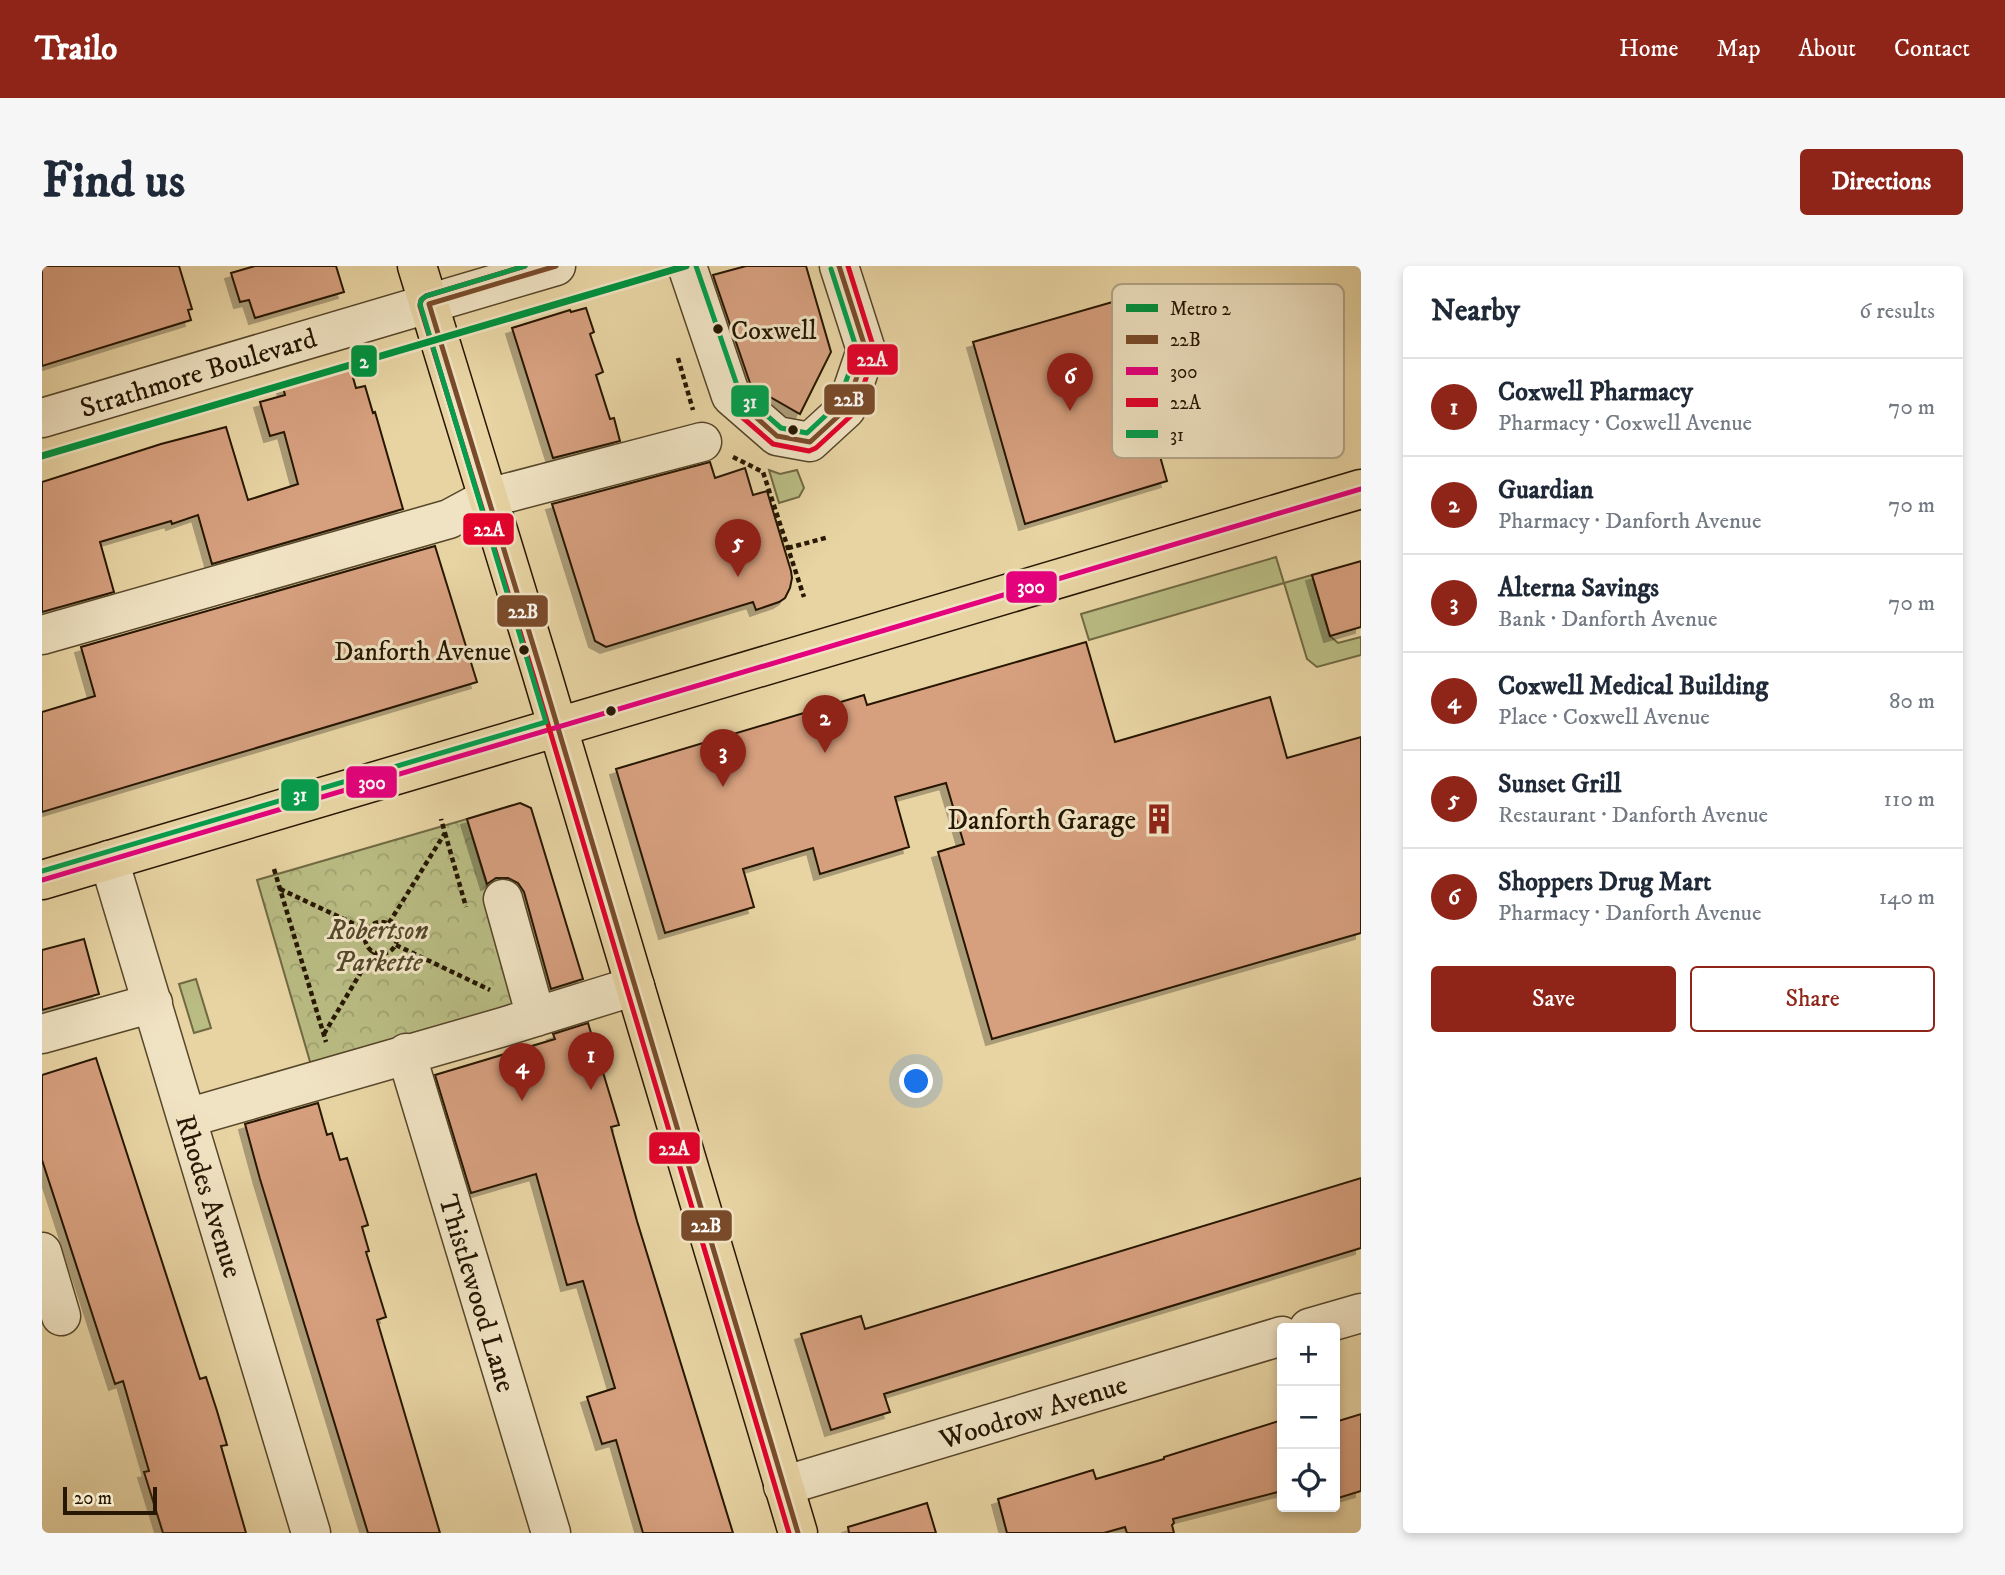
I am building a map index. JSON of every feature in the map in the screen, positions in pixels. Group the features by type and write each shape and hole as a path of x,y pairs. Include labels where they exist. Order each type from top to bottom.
{"main road":[{"path":"417,266 797,1533"},
{"path":"42,880 1361,489"}],"street":[{"name":"Strathmore Boulevard","path":"42,418 556,266"},
{"path":"687,266 731,396 777,436 810,442 846,409 866,351 839,266"},
{"path":"42,635 449,519 488,498 702,443"},
{"name":"Rhodes Avenue","path":"109,860 311,1533"},
{"path":"503,900 536,1017"},
{"path":"187,1118 635,986"},
{"path":"42,1034 153,1003"},
{"name":"Thistlewood Lane","path":"406,1053 551,1533"},
{"path":"42,1252 61,1316"},
{"path":"1326,1323 1361,1313"},
{"name":"Woodrow Avenue","path":"783,1486 1277,1338"}],"path":[{"path":"788,548 829,537"},
{"path":"389,923 445,833 441,818"},
{"path":"274,869 326,1045"},
{"path":"280,888 367,930"},
{"path":"374,923 389,923 396,931 396,945 383,954 373,952 366,944 367,930 374,923"},
{"path":"396,945 490,990"},
{"path":"323,1035 373,952"}],"green space":[{"path":"769,470 780,474 797,470 804,488 799,497 779,503"},
{"path":"1276,557 1284,583 1089,640 1081,614"},
{"path":"1312,575 1330,636 1338,643 1361,637 1361,655 1317,667 1307,659 1284,583"},
{"name":"Robertson Parkette","path":"467,819 522,1003 311,1065 257,880"},
{"path":"196,979 211,1028 194,1033 179,984"}],"building":[{"path":"42,266 179,266 192,309 188,310 191,320 42,366"},
{"path":"255,266 336,266 344,292 255,318 249,300 240,302 231,273"},
{"name":"Coxwell","path":"746,266 806,266 831,352 800,414 750,383 713,275"},
{"path":"1112,302 1112,458 1160,458 1167,481 1025,524 973,342"},
{"path":"586,308 594,332 590,334 603,372 596,375 610,419 614,418 620,441 553,458 512,328 570,310 571,312"},
{"path":"350,367 356,388 365,386 373,413 375,412 403,509 212,564 198,515 172,524 171,521 100,542 114,592 42,612 42,482 161,444 226,427 248,500 298,484 284,432 270,436 260,402 285,395 283,387"},
{"path":"710,462 715,478 745,468 753,495 767,491 791,571 790,588 785,598 756,610 753,602 606,647 595,641 552,504"},
{"path":"435,546 477,682 42,812 42,712 95,696 81,647"},
{"path":"1361,561 1361,627 1330,636 1312,575"},
{"name":"Danforth Garage","path":"1086,642 1115,742 1270,697 1287,758 1361,737 1361,933 992,1039 938,852 964,844 946,783 895,797 909,847 820,874 813,848 743,869 754,907 665,933 616,769 864,695 867,705"},
{"path":"520,803 531,808 583,979 551,989 524,892 518,883 508,878 496,878 487,884 467,819"},
{"path":"84,939 99,994 42,1010 42,950"},
{"path":"588,1023 619,1125 611,1127 637,1221 733,1533 643,1533 616,1440 602,1444 587,1397 615,1388 583,1281 567,1285 536,1174 471,1193 435,1075 555,1039 553,1034"},
{"path":"96,1058 200,1379 206,1377 217,1411 227,1445 221,1446 246,1533 163,1533 144,1472 149,1471 123,1381 115,1384 42,1160 42,1075"},
{"path":"318,1103 327,1135 332,1133 340,1160 347,1158 368,1225 362,1227 369,1251 366,1252 386,1317 377,1320 440,1533 368,1533 260,1179 245,1124"},
{"path":"1361,1178 1361,1248 884,1394 890,1412 831,1430 801,1334 861,1316 865,1329"},
{"path":"1361,1414 1361,1491 1340,1497 1340,1449 1340,1420"},
{"path":"1277,1422 1277,1492 1173,1519 1174,1533 1127,1533 1125,1527 1104,1533 1007,1533 998,1499 1093,1470 1096,1479"},
{"path":"927,1503 936,1533 849,1533 848,1527"}],"metro line":[{"name":"2","path":"42,456 686,266"}],"transit line":[{"name":"22A","path":"525,266 426,296 421,300 420,306 533,674 789,1533"},
{"name":"31","path":"42,871 546,722 420,304 426,296 525,266"},
{"name":"22B","path":"429,304 556,266"},
{"name":"31","path":"696,266 739,391 781,428 807,433 838,404 857,350 831,269"},
{"name":"22B","path":"741,404 777,436 810,442 846,409 866,350 839,266"},
{"name":"22A","path":"735,411 773,444 809,451 816,448 854,413 875,352 848,266"},
{"name":"22B","path":"429,304 798,1533"},
{"name":"300","path":"42,880 1361,489"}],"place":[{"name":"Coxwell","path":"718,329"},
{"name":"Shoppers Drug Mart","path":"1070,411"},
{"name":"Sunset Grill","path":"738,577"},
{"name":"Danforth Avenue","path":"524,650"},
{"name":"Guardian","path":"825,753"},
{"name":"Alterna Savings","path":"723,787"},
{"name":"Danforth Garage","path":"1159,819"},
{"name":"Coxwell Pharmacy","path":"591,1090"},
{"name":"Coxwell Medical Building","path":"522,1101"}]}
